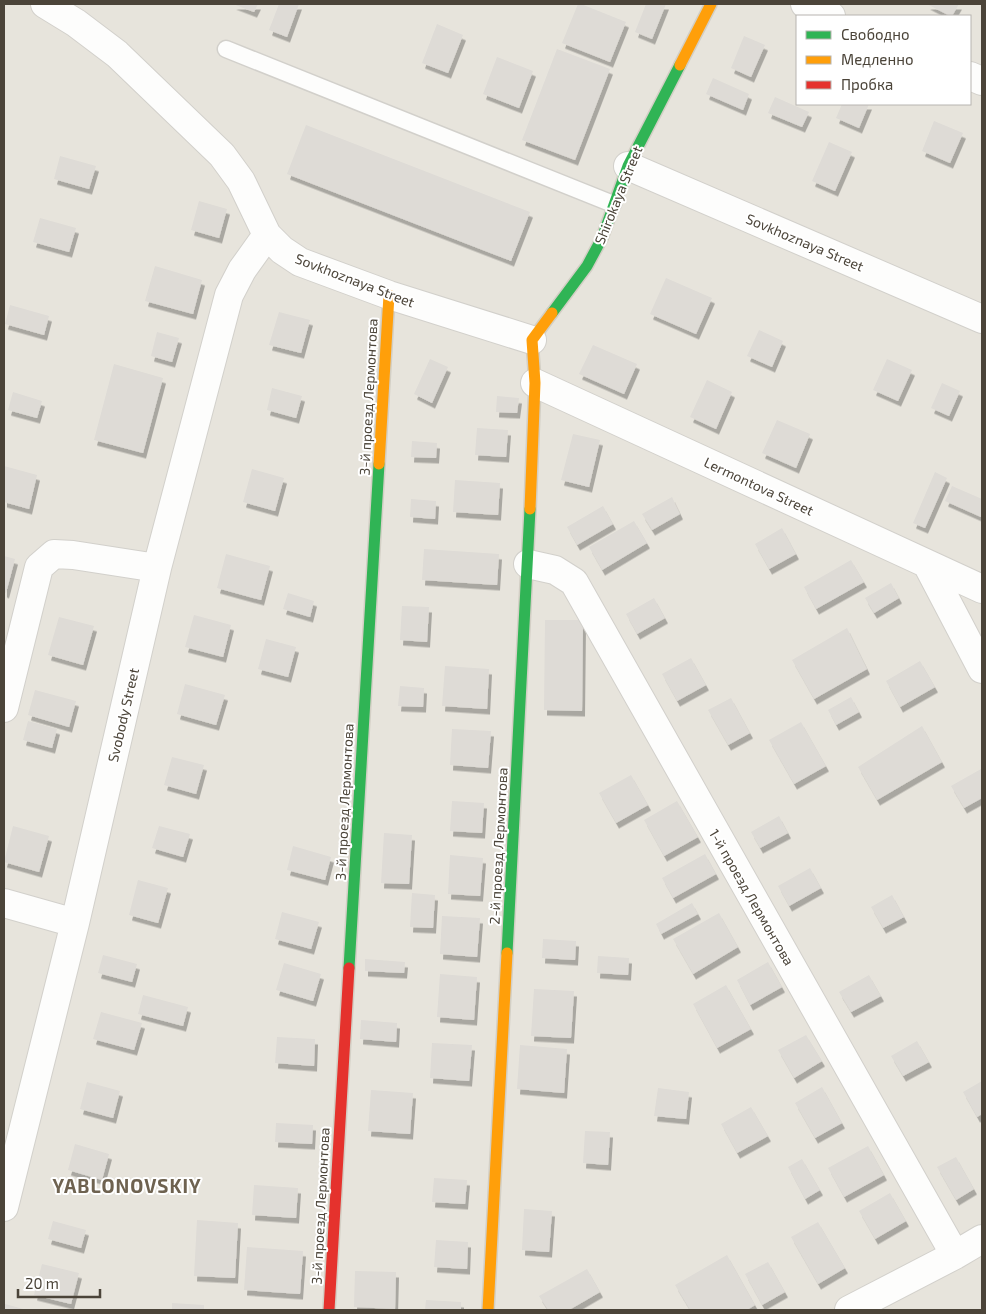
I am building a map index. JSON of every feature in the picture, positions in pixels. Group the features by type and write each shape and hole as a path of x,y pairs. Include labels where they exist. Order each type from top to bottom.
{"street":[{"name":"Sovkhoznaya Street","path":"45,4 76,23 117,54 222,155 241,181 268,235 282,250 300,262 389,295 532,340"},
{"name":"Shirokaya Street","path":"532,340 587,266 602,238 628,166 711,4"},
{"path":"805,4 829,15"},
{"name":"Sovkhoznaya Street","path":"628,166 982,319"},
{"name":"Svobody Street","path":"4,1207 75,923 157,568 229,295 242,270 268,235"},
{"name":"3-й проезд Лермонтова","path":"329,1310 389,295"},
{"path":"532,340 535,383"},
{"name":"2-й проезд Лермонтова","path":"488,1310 528,564 535,383"},
{"name":"Lermontova Street","path":"535,383 982,589"},
{"path":"4,708 39,568 54,554 73,555 157,568"},
{"name":"1-й проезд Лермонтова","path":"528,564 555,570 574,582 955,1255"},
{"path":"927,564 982,669"},
{"path":"4,902 75,923"},
{"path":"849,1310 982,1239"}],"lane":[{"path":"226,50 613,204"}],"shaded area":[{"path":"4,4 982,4 982,1310 4,1310"}],"building":[{"path":"233,4 258,4 254,12"},
{"path":"279,4 299,4 287,37 269,30"},
{"path":"578,4 626,22 610,62 562,43"},
{"path":"646,4 666,4 652,39 635,32"},
{"path":"927,4 959,4 953,15 948,15"},
{"path":"437,24 463,35 448,73 422,63"},
{"path":"744,36 765,45 751,77 731,68"},
{"path":"557,49 610,69 575,160 522,140"},
{"path":"497,57 533,71 519,108 483,94"},
{"path":"713,78 749,94 743,110 706,94"},
{"path":"775,97 809,112 802,127 768,113"},
{"path":"842,105 869,105 859,128 836,118"},
{"path":"934,121 963,133 950,163 922,151"},
{"path":"306,125 530,212 511,261 287,174"},
{"path":"829,142 852,152 835,191 812,181"},
{"path":"60,156 96,166 89,189 54,179"},
{"path":"199,201 227,209 219,238 191,230"},
{"path":"40,218 76,228 69,252 33,242"},
{"path":"155,266 202,280 193,314 145,301"},
{"path":"666,278 712,298 696,334 650,314"},
{"path":"10,305 49,316 44,335 5,324"},
{"path":"279,312 310,320 301,353 269,345"},
{"path":"759,330 783,341 772,367 747,356"},
{"path":"157,332 179,338 172,362 151,356"},
{"path":"593,345 637,364 624,394 579,374"},
{"path":"430,359 448,367 432,403 414,394"},
{"path":"887,359 912,370 898,401 873,390"},
{"path":"114,364 163,378 143,453 94,440"},
{"path":"707,380 732,392 716,429 690,417"},
{"path":"942,383 960,391 949,416 931,408"},
{"path":"272,388 302,396 296,418 267,410"},
{"path":"13,392 42,401 37,418 8,410"},
{"path":"497,396 519,398 517,413 496,412"},
{"path":"777,420 810,434 796,468 762,453"},
{"path":"477,428 508,430 506,457 475,455"},
{"path":"573,434 600,440 589,487 561,480"},
{"path":"412,441 437,443 436,458 411,457"},
{"path":"4,466 37,475 29,509 4,502"},
{"path":"252,469 284,478 275,511 243,502"},
{"path":"935,472 947,478 925,528 913,523"},
{"path":"455,480 500,483 498,515 453,512"},
{"path":"952,486 982,499 981,517 945,501"},
{"path":"672,497 680,514 652,530 642,514"},
{"path":"411,499 436,501 435,519 410,517"},
{"path":"603,506 613,524 577,545 567,527"},
{"path":"634,521 647,543 602,570 589,547"},
{"path":"782,528 796,554 769,569 755,544"},
{"path":"424,549 499,554 497,585 422,580"},
{"path":"226,554 270,566 261,600 217,588"},
{"path":"4,556 15,559 6,593 4,592"},
{"path":"851,560 864,582 816,609 804,587"},
{"path":"891,583 899,598 874,613 865,598"},
{"path":"288,593 314,601 310,617 283,609"},
{"path":"654,598 665,618 637,634 626,614"},
{"path":"402,606 429,607 427,642 400,640"},
{"path":"194,615 231,625 223,657 185,647"},
{"path":"59,617 94,626 83,665 48,655"},
{"path":"545,620 583,620 582,711 544,710"},
{"path":"847,628 867,669 814,699 792,660"},
{"path":"266,639 296,647 288,677 258,669"},
{"path":"691,658 706,685 677,701 662,674"},
{"path":"920,661 935,687 900,707 886,681"},
{"path":"445,666 489,669 487,709 442,706"},
{"path":"185,684 225,695 216,725 177,714"},
{"path":"400,686 424,688 423,707 398,706"},
{"path":"35,690 76,701 69,727 28,715"},
{"path":"851,697 859,712 836,725 828,710"},
{"path":"731,698 750,733 728,745 708,710"},
{"path":"28,721 57,729 52,748 23,740"},
{"path":"801,722 826,766 794,784 769,740"},
{"path":"922,726 942,762 877,800 858,767"},
{"path":"452,729 491,731 488,768 450,765"},
{"path":"172,757 204,765 196,794 164,785"},
{"path":"981,769 982,798 964,808 951,786"},
{"path":"631,775 648,805 616,823 599,793"},
{"path":"452,801 484,803 482,833 450,831"},
{"path":"677,801 698,837 664,856 644,820"},
{"path":"779,816 788,833 760,848 751,832"},
{"path":"13,826 49,836 39,872 4,862"},
{"path":"159,826 190,834 183,857 152,848"},
{"path":"384,833 412,835 409,884 381,883"},
{"path":"293,846 331,857 325,880 287,870"},
{"path":"705,854 716,874 673,898 662,878"},
{"path":"450,855 483,858 480,896 448,894"},
{"path":"810,868 821,888 789,906 778,886"},
{"path":"138,880 168,888 158,923 129,915"},
{"path":"412,893 435,895 433,928 410,927"},
{"path":"892,895 904,917 883,928 871,907"},
{"path":"692,903 698,914 661,934 656,924"},
{"path":"282,912 319,922 311,949 275,939"},
{"path":"719,913 738,947 693,974 673,939"},
{"path":"442,916 480,918 477,957 440,954"},
{"path":"543,939 576,941 575,960 542,958"},
{"path":"103,955 137,964 132,982 98,973"},
{"path":"598,956 629,958 628,975 597,973"},
{"path":"365,959 405,962 404,973 365,971"},
{"path":"768,962 782,987 750,1005 737,980"},
{"path":"284,963 321,974 313,1001 276,990"},
{"path":"440,974 477,977 474,1020 437,1017"},
{"path":"869,975 881,996 851,1012 839,992"},
{"path":"726,985 751,1029 717,1048 693,1004"},
{"path":"534,989 574,991 571,1038 531,1036"},
{"path":"143,995 188,1007 183,1026 138,1014"},
{"path":"101,1012 142,1023 134,1050 93,1039"},
{"path":"361,1020 397,1023 396,1042 360,1039"},
{"path":"806,1035 822,1061 794,1078 778,1050"},
{"path":"277,1037 315,1039 314,1066 275,1063"},
{"path":"917,1041 929,1062 903,1076 891,1056"},
{"path":"432,1043 472,1045 469,1081 430,1078"},
{"path":"520,1045 567,1049 564,1093 517,1089"},
{"path":"982,1081 982,1114 977,1117 963,1092"},
{"path":"87,1082 120,1091 113,1118 80,1109"},
{"path":"822,1087 842,1123 815,1138 795,1103"},
{"path":"658,1088 689,1092 686,1119 654,1116"},
{"path":"371,1090 413,1093 410,1134 368,1131"},
{"path":"751,1107 768,1136 737,1153 721,1124"},
{"path":"276,1123 313,1125 312,1144 275,1142"},
{"path":"585,1131 610,1132 608,1165 583,1163"},
{"path":"75,1144 109,1154 102,1180 68,1170"},
{"path":"868,1146 884,1175 844,1197 828,1168"},
{"path":"956,1157 974,1189 956,1200 937,1167"},
{"path":"802,1159 820,1190 805,1199 788,1167"},
{"path":"434,1178 467,1180 465,1204 432,1202"},
{"path":"254,1185 298,1188 296,1218 252,1215"},
{"path":"890,1193 906,1221 875,1239 859,1211"},
{"path":"524,1209 552,1211 549,1252 522,1250"},
{"path":"197,1220 238,1223 235,1278 194,1276"},
{"path":"53,1221 86,1230 81,1248 48,1239"},
{"path":"818,1222 845,1268 818,1284 791,1237"},
{"path":"436,1240 468,1242 467,1269 434,1267"},
{"path":"247,1247 303,1251 300,1294 244,1290"},
{"path":"727,1255 755,1305 747,1310 690,1310 675,1285"},
{"path":"768,1262 785,1292 762,1305 745,1274"},
{"path":"42,1264 79,1273 71,1304 34,1295"},
{"path":"587,1269 600,1292 569,1310 548,1310 539,1296"},
{"path":"355,1271 396,1272 395,1309 354,1307"},
{"path":"426,1300 461,1302 461,1310 425,1310"},
{"path":"172,1303 204,1305 204,1310 172,1310"},
{"path":"5,1304 27,1310 4,1310"}],"traffic: fast":[{"path":"552,313 587,266 602,238 628,166 680,65"},
{"path":"349,968 379,464"},
{"path":"507,953 530,509"}],"traffic: slow":[{"path":"680,65 711,4"},
{"path":"379,464 389,295"},
{"path":"530,509 535,383 532,340 552,313"},
{"path":"488,1310 507,953"}],"traffic: jam":[{"path":"329,1310 349,968"}],"district":[{"name":"YABLONOVSKIY","path":"127,1185"}]}
